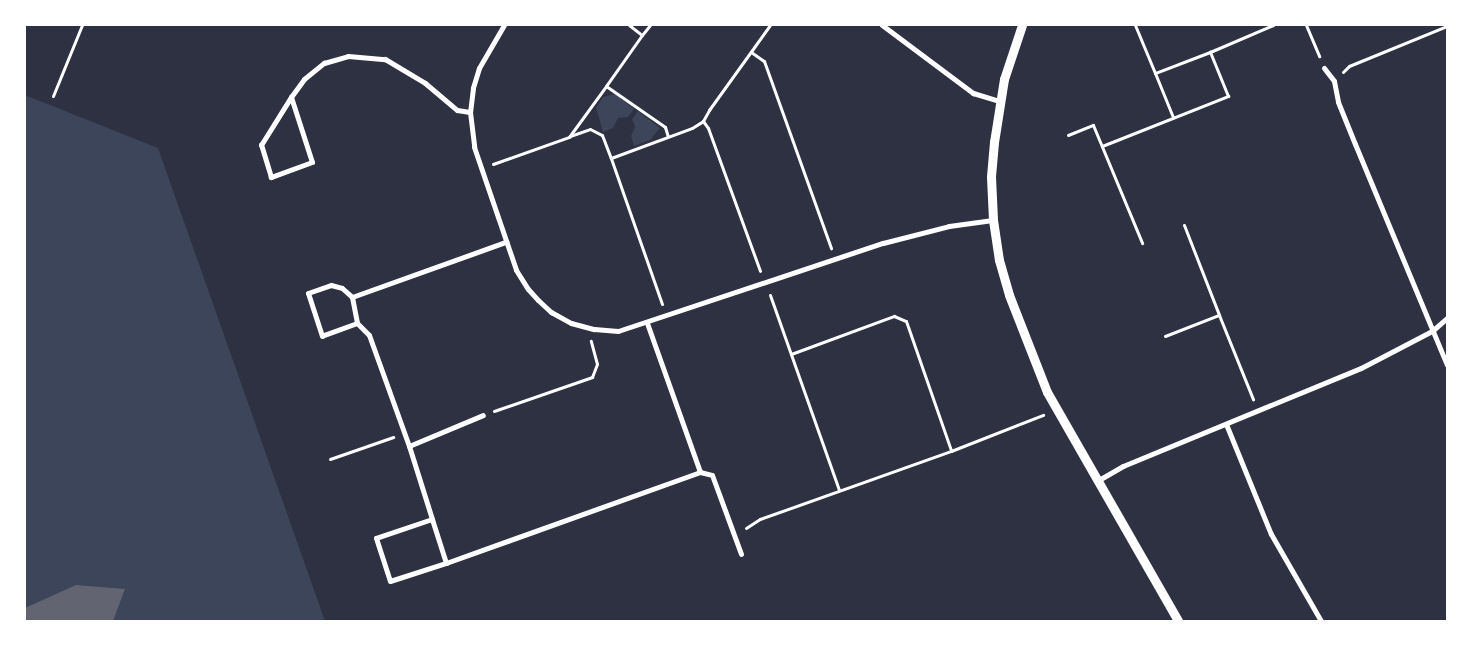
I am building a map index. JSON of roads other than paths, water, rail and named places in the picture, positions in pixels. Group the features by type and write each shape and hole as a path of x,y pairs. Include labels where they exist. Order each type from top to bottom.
{"street":[{"path":"504,25 479,68 473,88 470,112 474,147 516,270 528,290 538,300 551,312 571,323 594,329 618,331 647,323 883,243 949,226 993,220"},
{"path":"882,25 973,93 999,101"},
{"path":"1022,25 1011,52 999,101 991,177 993,220 999,260 1009,295 1032,359 1097,481 1178,621"},
{"path":"291,97 312,162 271,177 260,145 291,97 304,79 324,64 348,56 385,59 425,83 457,110 470,112"},
{"path":"1324,68 1334,81 1338,102 1447,365"},
{"path":"352,297 506,242"},
{"path":"357,323 322,336 308,293 331,285 342,288 352,297 357,323 369,335 409,446 446,563"},
{"path":"1097,481 1123,466 1361,368 1432,331 1447,318"},
{"path":"647,323 700,472"},
{"path":"409,446 483,415"},
{"path":"1226,424 1271,534 1322,621"},
{"path":"432,520 376,538 390,582 700,472 712,475 741,554"}]}
